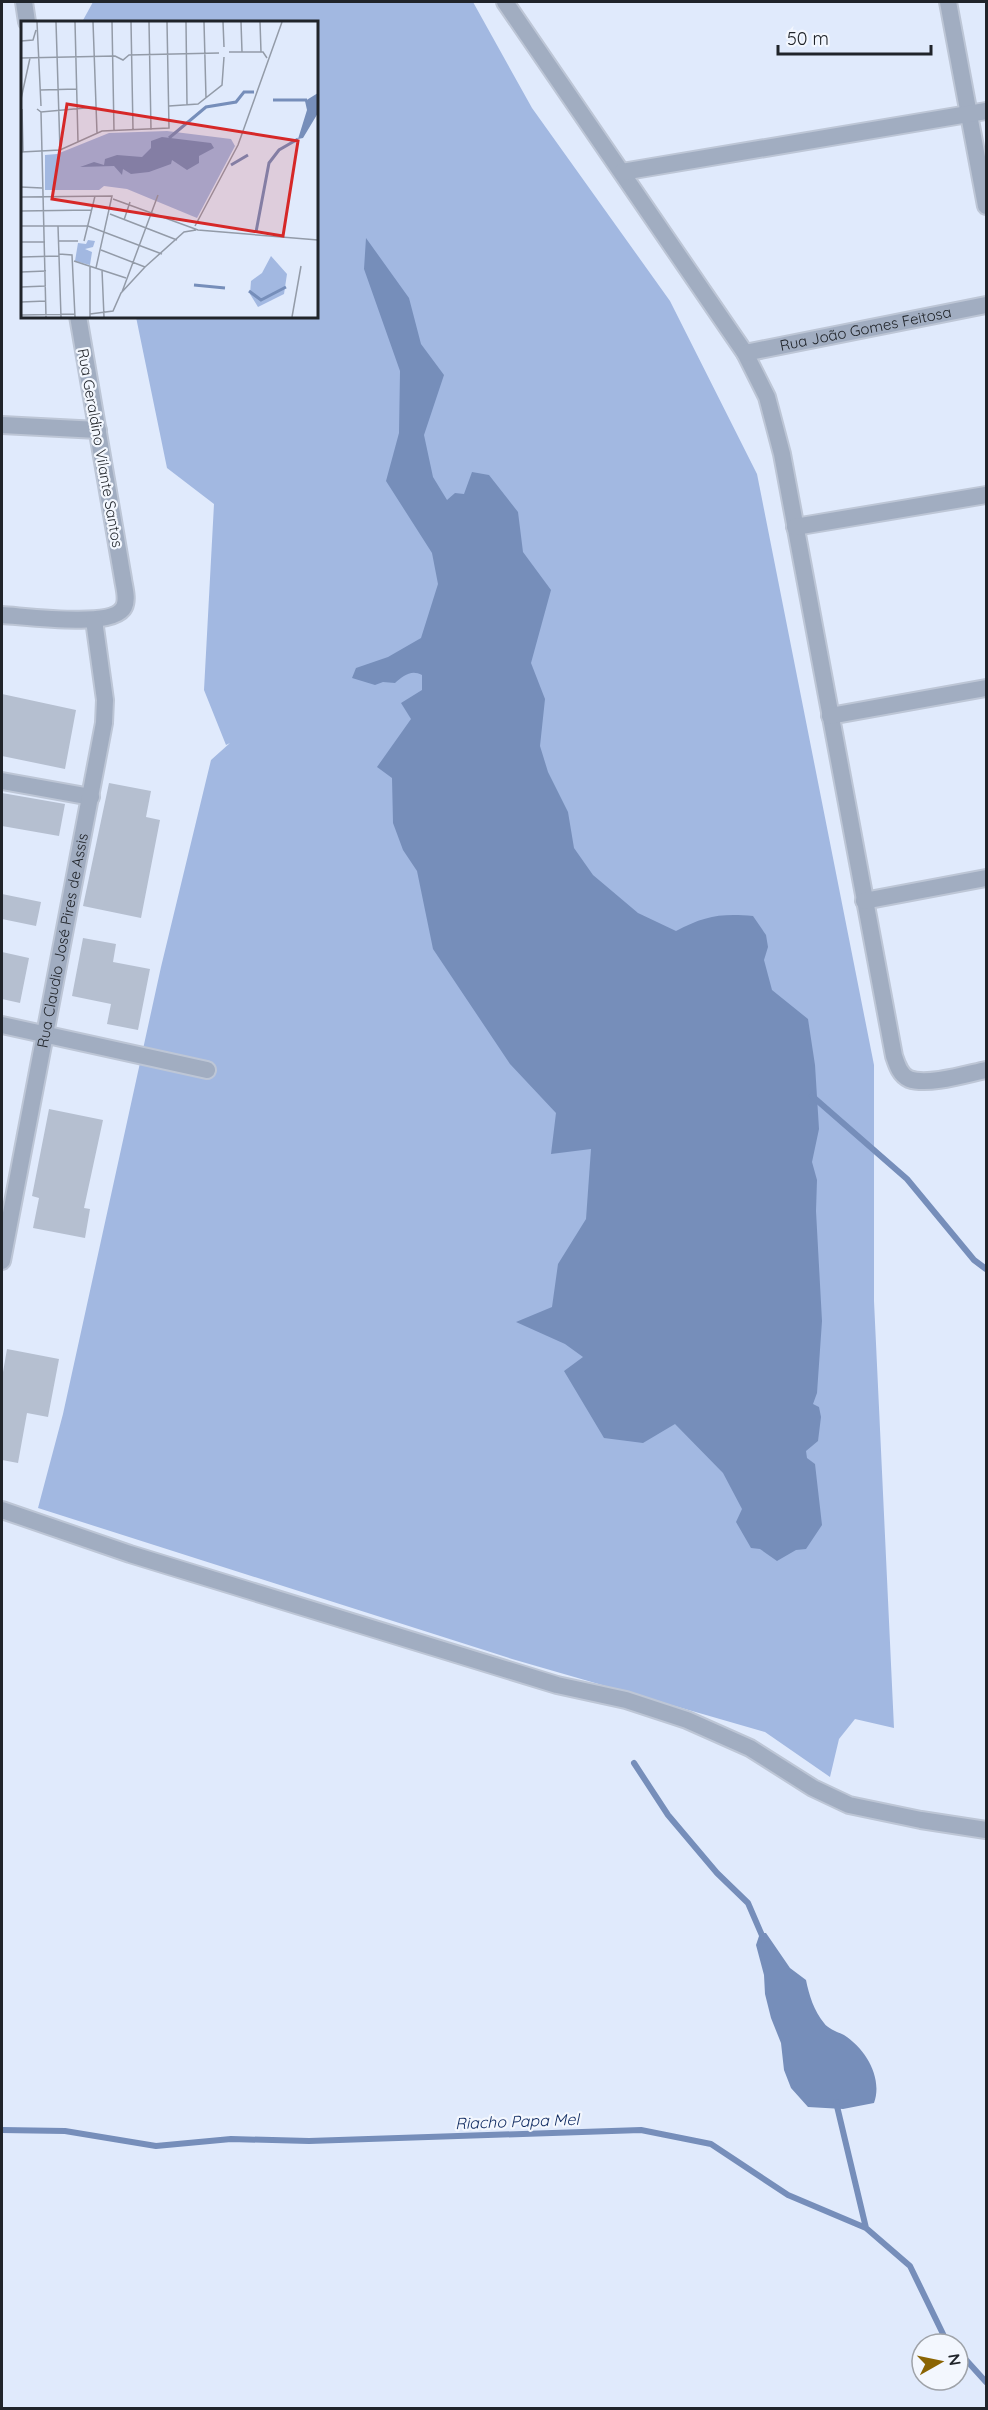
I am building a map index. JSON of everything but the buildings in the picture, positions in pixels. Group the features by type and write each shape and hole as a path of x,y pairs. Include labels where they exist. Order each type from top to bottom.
{"street":[{"path":"24,2 27,21"},
{"path":"506,3 525,2"},
{"path":"948,2 987,206"},
{"path":"506,3 745,352 767,397 782,454 864,901 894,1056 899,1071 909,1079 926,1082 987,1070"},
{"path":"622,172 987,111"},
{"name":"Rua João Gomes Feitosa","path":"745,352 987,305"},
{"name":"Rua Geraldino Vilante Santos","path":"78,318 123,579 124,607 116,615 94,620"},
{"path":"2,425 98,430"},
{"path":"795,527 987,495"},
{"path":"2,615 94,620"},
{"name":"Rua Claudio José Pires de Assis","path":"2,1261 104,723 105,700 94,620"},
{"path":"830,716 987,688"},
{"path":"2,782 91,797"},
{"path":"864,901 987,878"},
{"path":"2,1025 207,1070"},
{"path":"2,1510 120,1550 557,1685 626,1700 687,1720 750,1748 813,1788 849,1805 921,1820 987,1830"}],"shaded area":[{"path":"93,2 473,2 532,108 670,301 757,474 874,1065 874,1301 894,1728 855,1719 839,1739 830,1777 765,1732 512,1659 38,1508 63,1414 161,967 211,760 230,743 226,745 204,690 214,504 167,468 136,318 318,318 318,21 83,21"},
{"path":"366,238 409,298 421,344 444,375 424,435 433,477 447,500 455,493 464,494 472,472 489,475 518,512 523,552 551,590 531,663 545,699 540,746 548,772 568,812 574,848 593,875 638,913 676,931 713,917 753,916 766,935 768,947 764,960 772,990 808,1019 815,1065 819,1129 812,1162 817,1180 816,1211 822,1321 817,1393 813,1404 819,1407 821,1417 818,1441 806,1451 807,1458 815,1464 822,1525 806,1549 796,1550 777,1561 760,1549 751,1548 736,1522 742,1509 723,1473 675,1424 643,1443 604,1438 564,1371 583,1357 565,1344 516,1322 552,1307 558,1264 586,1219 591,1149 551,1154 556,1113 510,1064 433,949 417,871 403,850 393,823 392,778 377,767 411,719 401,703 422,690 422,675 411,673 395,683 383,682 375,685 352,678 356,668 388,657 421,638 438,584 432,553 386,481 399,433 400,371 364,269"},
{"path":"760,1933 766,1933 790,1968 806,1980 810,1997 826,2025 852,2041 866,2056 876,2084 874,2103 843,2109 808,2107 791,2088 784,2070 781,2043 765,1994 764,1975 756,1945"}],"waterway":[{"path":"812,1096 907,1179 974,1260 986,1269"},
{"path":"634,1763 668,1815 717,1873 748,1903 764,1940"},
{"path":"836,2102 866,2228"},
{"name":"Riacho Papa Mel","path":"2,2130 65,2131 156,2146 231,2139 309,2141 641,2130 711,2144 788,2195 866,2228 910,2266 942,2332"},
{"name":"Riacho Papa Mel","path":"970,2364 986,2382"}]}
